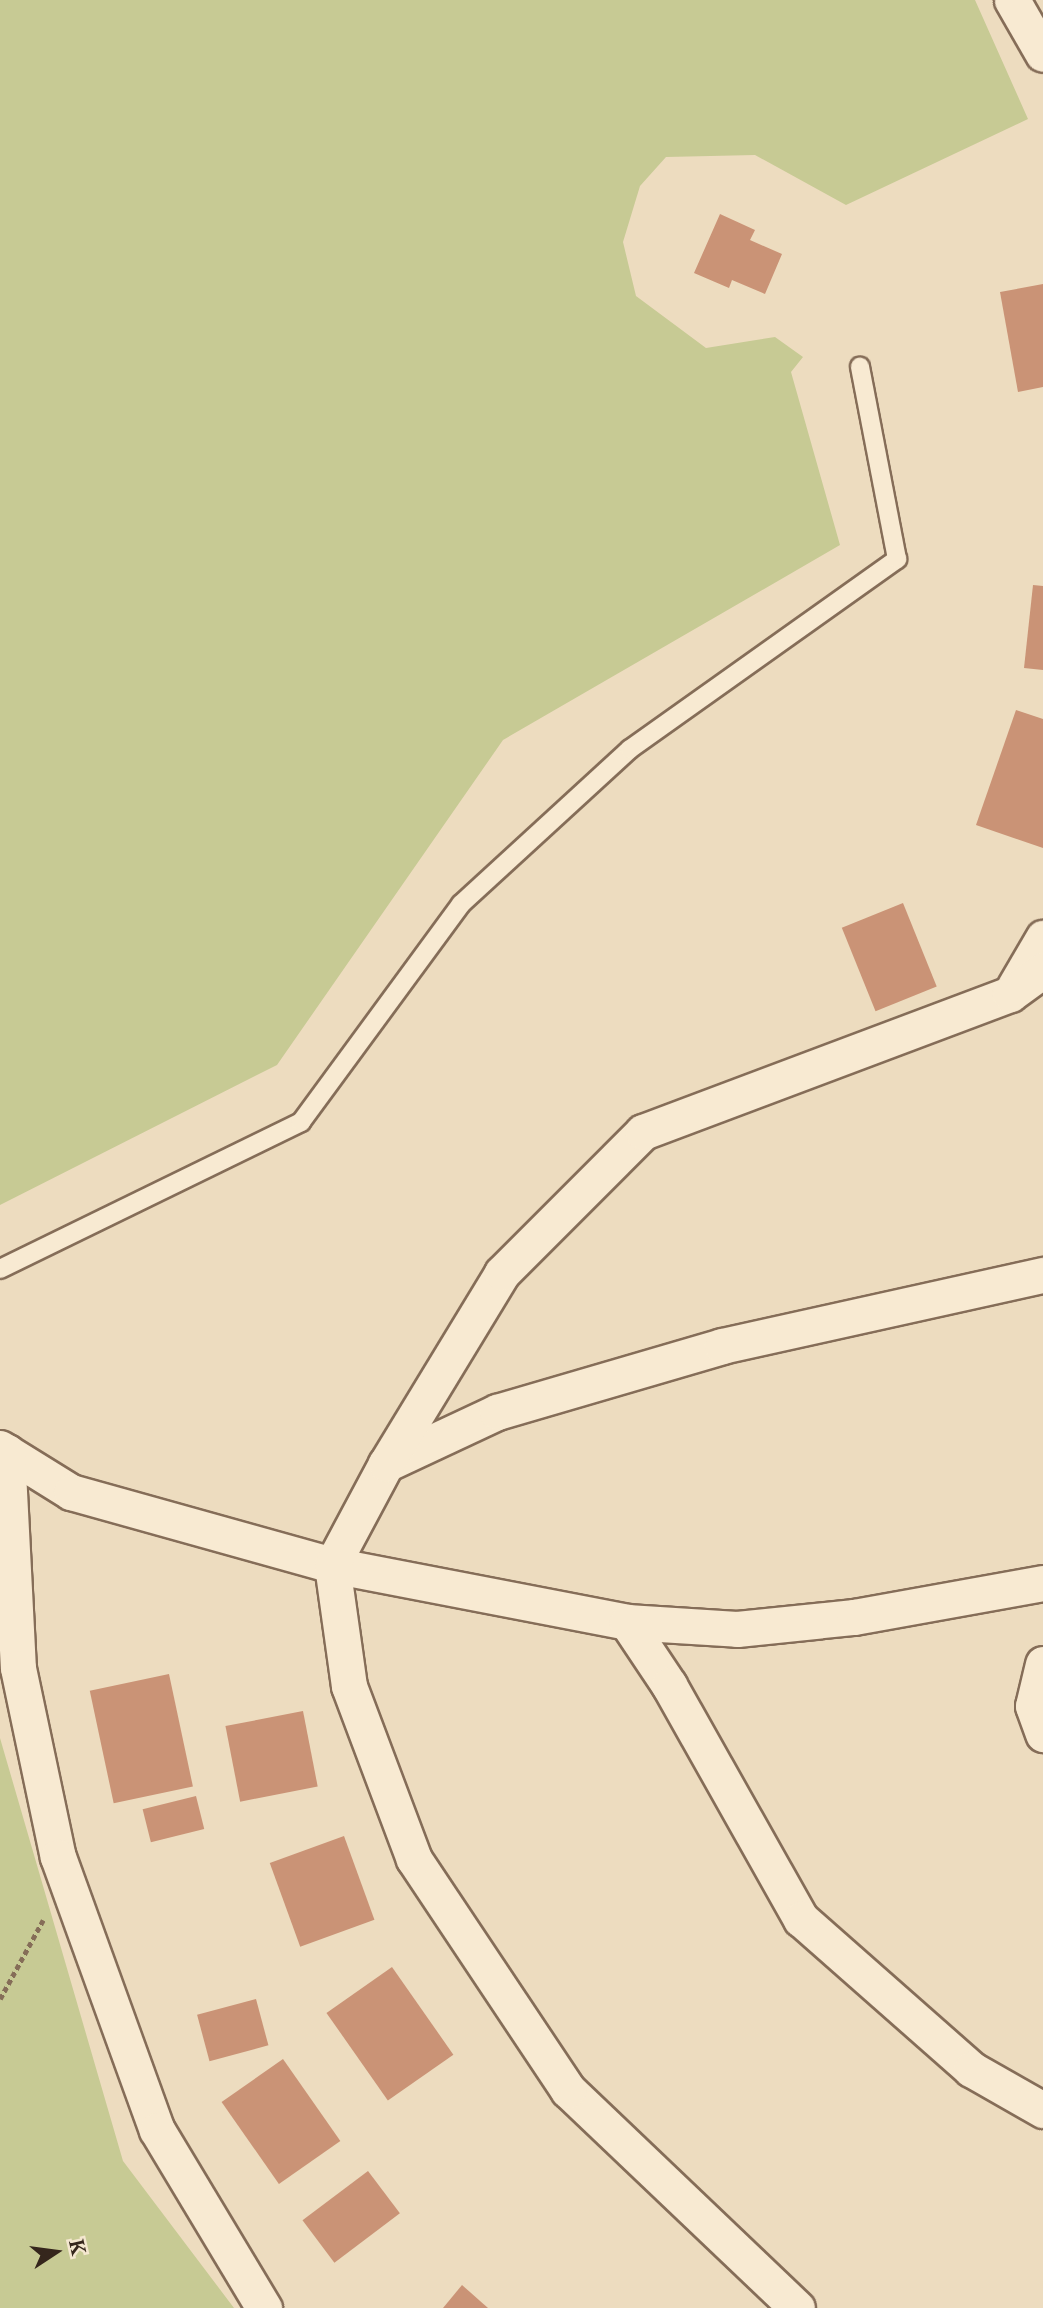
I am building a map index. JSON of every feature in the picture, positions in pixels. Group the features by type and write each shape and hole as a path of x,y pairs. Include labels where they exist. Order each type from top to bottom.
{"street":[{"path":"1012,0 1043,54"},
{"path":"1010,994 1043,938"},
{"path":"797,2308 568,2090 414,1859 349,1686 332,1564 386,1464 502,1273 643,1132 1010,994 1043,970"},
{"path":"386,1464 497,1412 722,1346 1043,1275"},
{"path":"4,1450 71,1492 332,1564 626,1622 737,1629 854,1617 1043,1583"},
{"path":"4,1450 18,1668 66,1878 157,2130 264,2308"},
{"path":"626,1622 669,1685 801,1920 971,2069 1043,2110"},
{"path":"1043,1664 1033,1706 1043,1734"}],"lane":[{"path":"0,1269 301,1122 461,904 630,749 897,559 860,367"}],"path":[{"path":"0,1999 66,1878"}],"green space":[{"path":"0,0 975,0 1028,119 846,205 755,155 666,157 640,186 623,242 636,296 706,348 775,337 803,357 791,372 840,545 503,740 277,1065 0,1205"},
{"path":"0,1738 123,2161 234,2308 0,2308"}],"building":[{"path":"720,214 755,230 750,240 782,254 765,294 732,280 729,288 694,273"},
{"path":"1043,284 1043,387 1018,392 1000,292"},
{"path":"1033,585 1043,586 1043,670 1024,668"},
{"path":"1016,710 1043,719 1043,848 976,825"},
{"path":"903,903 937,986 876,1011 842,928"},
{"path":"169,1674 193,1786 114,1803 90,1691"},
{"path":"303,1711 318,1787 240,1802 225,1726"},
{"path":"196,1796 204,1829 151,1842 143,1809"},
{"path":"344,1836 374,1920 300,1947 270,1863"},
{"path":"392,1967 453,2055 388,2101 326,2013"},
{"path":"256,1999 268,2045 210,2061 197,2015"},
{"path":"283,2059 340,2141 279,2184 222,2102"},
{"path":"368,2171 400,2213 334,2263 303,2220"},
{"path":"462,2285 488,2308 443,2308"}]}
